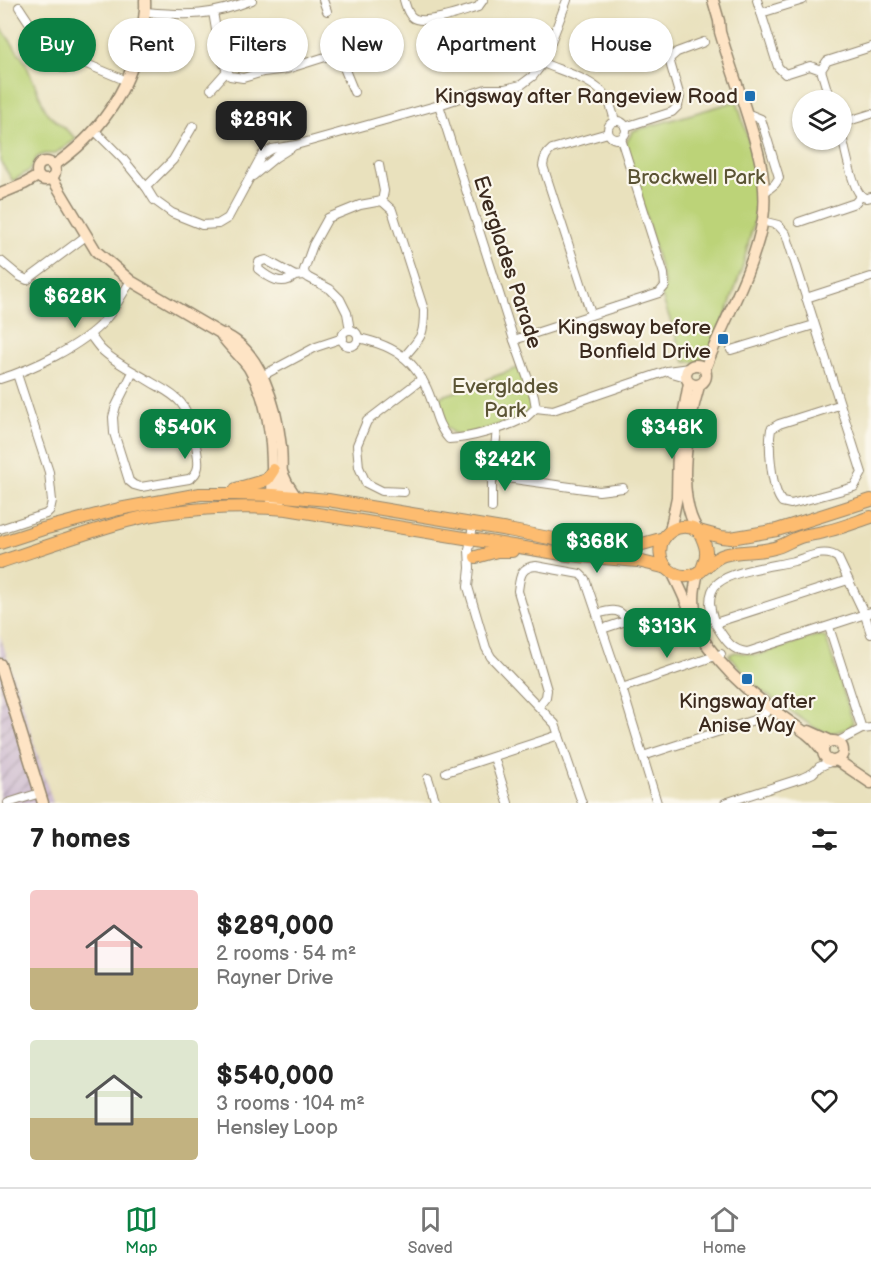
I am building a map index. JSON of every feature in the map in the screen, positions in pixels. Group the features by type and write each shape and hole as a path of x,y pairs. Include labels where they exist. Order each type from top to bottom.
{"main road":[{"path":"53,166 95,131 110,111 127,81 137,53 146,12 145,0"},
{"path":"708,0 712,18 720,32 756,143 764,193 762,221 749,266 717,342 704,355 694,375 678,444 677,497 660,553 695,624 719,655 771,706 810,731 871,783"},
{"path":"713,0 720,32"},
{"path":"47,162 53,166 55,172 52,178 44,180 38,176 37,169 40,164 47,162"},
{"path":"0,194 38,176"},
{"path":"52,178 96,251 131,281 220,333 258,378 277,470 276,502"},
{"path":"694,375 694,401 686,445 685,479 692,521 707,549 706,560 694,589 693,604 719,655"},
{"path":"217,494 263,481 277,470"},
{"path":"277,470 296,497"},
{"path":"0,543 119,509 200,494 217,494 276,502 568,555 638,561 685,576 700,572 723,555 774,548 801,537 871,517"},
{"path":"0,568 6,560 128,521 189,511 246,507 296,497 328,500 575,543 620,546 639,545 686,526 731,538 777,530 871,500"},
{"path":"473,562 497,551 540,550"},
{"path":"0,664 41,798"},
{"path":"833,751 871,776"}],"street":[{"path":"146,12 200,15 231,8 252,0"},
{"path":"323,0 327,11"},
{"path":"404,0 408,13 414,19 423,21 478,7 483,0"},
{"path":"557,26 567,0"},
{"path":"757,0 778,67 785,74 810,66 821,70"},
{"path":"761,13 804,0"},
{"path":"19,7 26,18"},
{"path":"213,12 214,18"},
{"path":"673,55 704,42"},
{"path":"826,90 821,70 827,61 871,47"},
{"path":"96,68 127,81"},
{"path":"557,69 593,84 608,100 615,121"},
{"path":"211,89 225,72"},
{"path":"227,72 230,76 243,78 263,72"},
{"path":"346,72 354,92"},
{"path":"95,131 123,159 154,200 172,213 202,225 218,224 228,218 246,184 258,170 296,145 439,105 486,89 505,89 521,84 536,72"},
{"path":"625,127 672,112 678,106 680,97 673,72"},
{"name":"Everglades Parade","path":"439,105 536,408"},
{"path":"746,113 760,119 779,178 764,193"},
{"path":"852,120 871,114"},
{"path":"615,121 622,123 625,127 625,133 621,138 615,140 608,133 608,126 615,121"},
{"path":"146,187 173,160 193,126"},
{"path":"591,314 543,166 547,153 552,148 608,133"},
{"path":"514,340 659,293 664,286 664,274 621,138"},
{"path":"846,150 855,188 861,196 871,197"},
{"path":"379,165 384,190 382,201"},
{"path":"799,222 855,203 861,196"},
{"path":"305,275 304,270 313,245 328,218 360,205 382,201"},
{"path":"382,201 392,210 424,310 423,334 404,357"},
{"path":"762,221 778,225 786,234 862,473 854,487 791,504 782,502 777,496 773,482 769,438 771,429 779,424 839,405"},
{"path":"2,261 27,280 86,236"},
{"path":"295,276 305,275 337,295 346,310 350,330"},
{"path":"806,298 871,277"},
{"path":"0,380 67,349 90,335 106,319 131,281"},
{"path":"731,350 814,325"},
{"path":"350,330 355,331 358,338 354,345 349,345 343,338 345,332 350,330"},
{"path":"90,335 100,349 111,358 173,395 187,412 198,453 198,471 193,477 141,487 129,481 114,433 113,417 116,406 134,372"},
{"path":"258,378 316,347 343,338"},
{"path":"358,338 382,344 404,357 412,365 427,387 442,431 449,439 497,429 527,417 536,408 553,410 667,372 694,375"},
{"path":"0,529 46,514 50,510 52,501 49,472 17,374"},
{"path":"404,492 382,491 366,483 359,467 357,445 367,421 422,380"},
{"path":"492,508 492,476 497,429"},
{"path":"492,476 599,491 623,488"},
{"path":"477,526 473,562 468,580 486,648 491,657 555,724 582,803"},
{"path":"868,614 747,652 739,651 730,645 717,629 710,607 710,595 714,587 724,578 826,552 838,558 868,614 871,634"},
{"path":"538,706 546,697 547,690 518,595 520,577 524,569 536,566 580,574 585,579 622,688 657,803"},
{"path":"715,623 848,580"},
{"path":"597,614 617,611 625,618 623,622 602,629"},
{"path":"725,803 813,773 853,734 867,728 829,627"},
{"path":"622,688 719,655"},
{"path":"643,756 760,717 771,706"},
{"path":"446,772 559,735"},
{"path":"494,757 508,803"},
{"path":"428,778 436,803"},
{"path":"8,803 41,798"}],"shaded area":[{"path":"0,635 53,803 0,803"}],"green space":[{"path":"0,26 18,52 18,72 29,72 47,113 77,139 54,154 37,157 30,170 13,181 0,161"},
{"name":"Brockwell Park","path":"737,101 754,168 756,191 754,221 743,265 717,342 699,362 685,362 660,291 665,286 626,143 633,131"},
{"name":"Everglades Park","path":"521,367 533,406 526,415 460,436 445,426 436,398 487,382 487,379"},
{"path":"819,635 826,638 853,722 850,728 829,734 815,728 760,690 729,655 735,652 757,655"}],"place":[{"name":"Kingsway after Rangeview Road","path":"750,96"},
{"name":"Kingsway before Bonfield Drive","path":"723,339"},
{"name":"Kingsway after Anise Way","path":"747,679"}]}
